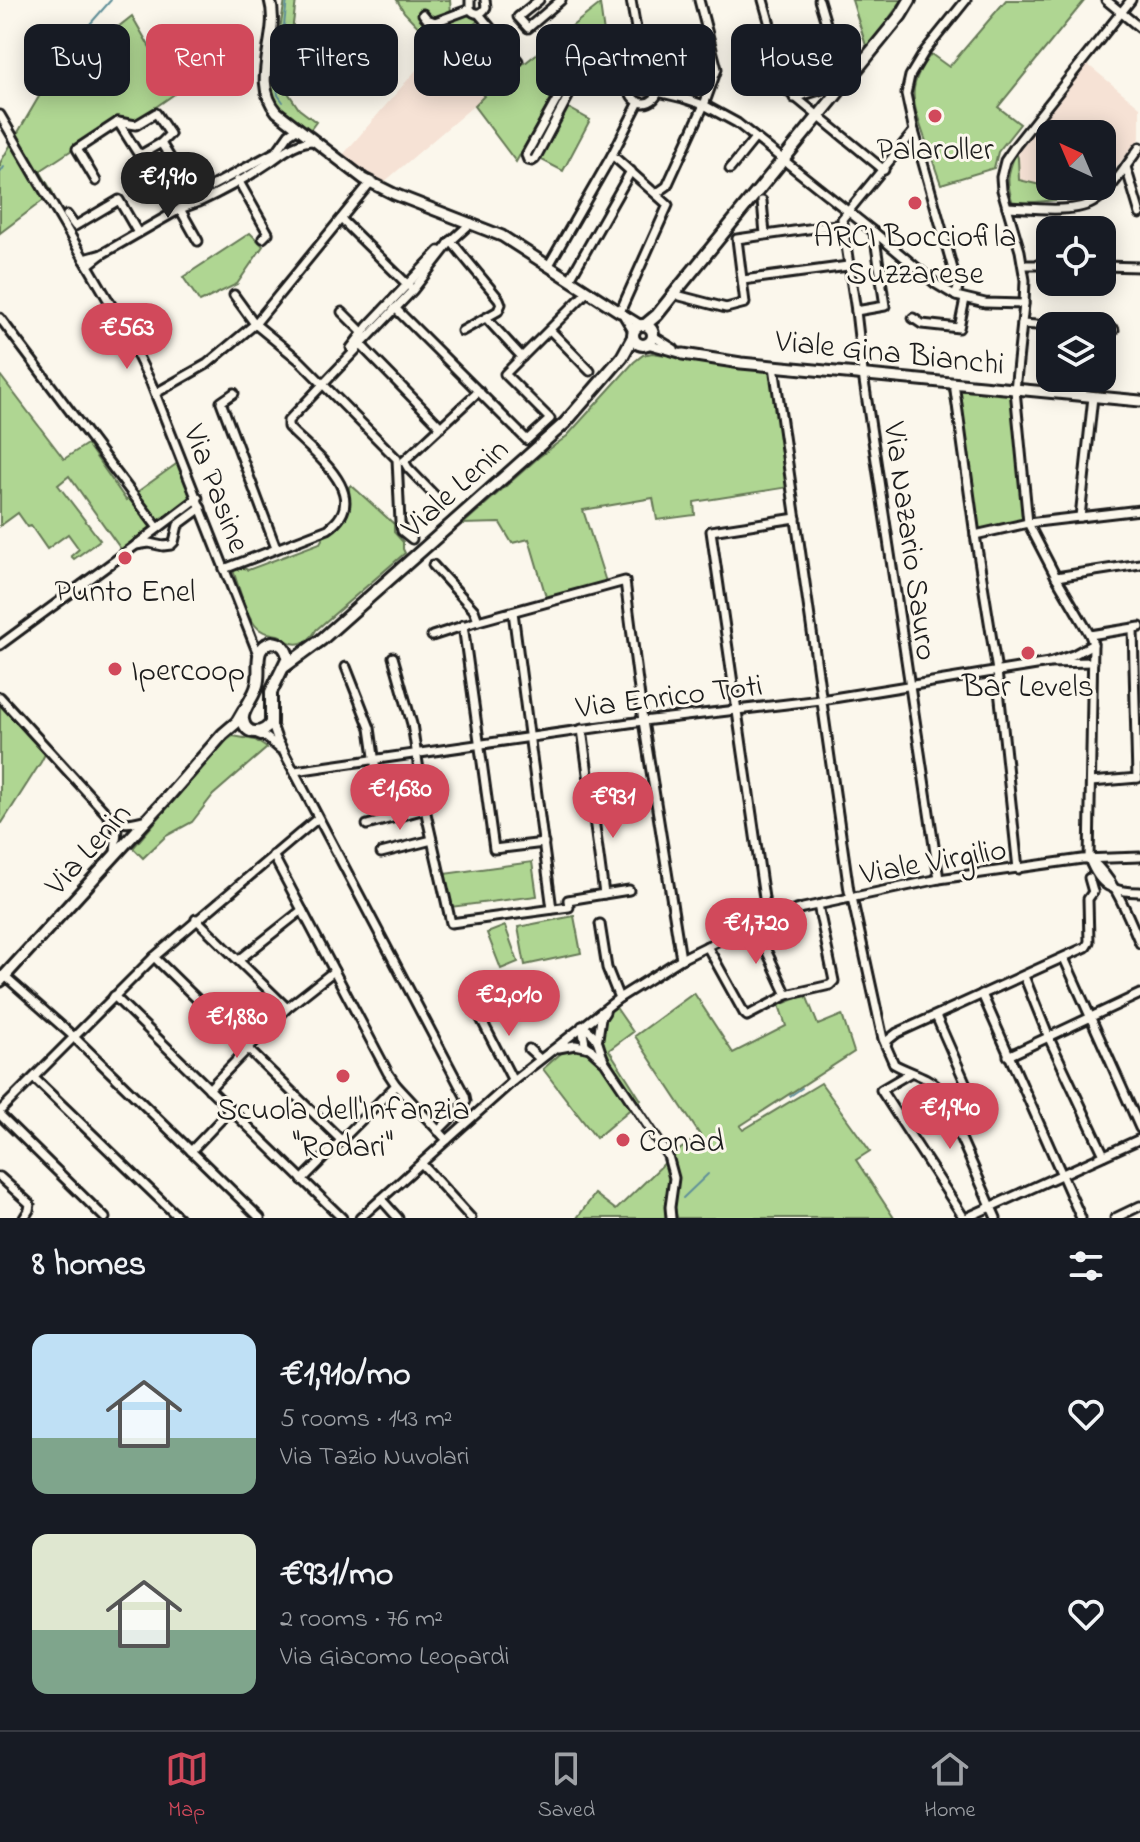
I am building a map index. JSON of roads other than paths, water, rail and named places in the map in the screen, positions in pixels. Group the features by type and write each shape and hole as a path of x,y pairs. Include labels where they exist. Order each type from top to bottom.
{"main road":[{"path":"861,63 910,0"},
{"path":"643,334 834,96"},
{"name":"Viale Lenin","path":"284,667 312,647 565,423 643,334"},
{"path":"258,654 263,646 277,643 292,649 312,647"},
{"path":"271,722 271,692 288,657 277,643"},
{"name":"Via Lenin","path":"3,978 237,722 254,695 259,680 258,654"},
{"path":"244,710 244,724 253,732"},
{"name":"Via Lenin","path":"211,749 231,732 243,729 265,731 271,722"}],"street":[{"path":"270,0 273,25 265,88 271,105 285,118 370,183 502,236 620,312 643,334 683,354"},
{"path":"479,14 485,10 485,0"},
{"path":"539,0 518,17 528,28 561,0"},
{"path":"631,0 635,24"},
{"path":"620,312 668,207 667,187 717,69 699,0"},
{"path":"763,0 787,89 794,98 884,170"},
{"path":"819,0 825,24"},
{"path":"913,318 922,324 959,328 958,287 906,94 910,76 925,51 966,0"},
{"path":"1106,0 1140,28"},
{"path":"1106,0 1112,23"},
{"path":"1131,0 1016,145 1005,161 1001,177 1023,265 1024,304 1015,390 1028,523 1093,644 1089,859 1102,871 1113,889 1140,943"},
{"path":"423,14 435,22 470,4 473,13 479,14 487,24"},
{"path":"438,13 448,18"},
{"path":"568,78 578,78 535,159 528,160 526,155 568,78"},
{"path":"632,96 639,102 651,102 655,96"},
{"path":"675,96 704,105 732,120 936,284 960,297 985,303 1024,304"},
{"path":"794,98 800,96"},
{"path":"549,265 639,102"},
{"path":"96,181 77,149 118,122 136,125 156,113 170,134 142,154 137,152 118,122"},
{"name":"Via Pasine","path":"0,115 121,322 156,393 258,654"},
{"path":"285,118 287,137"},
{"path":"86,262 277,151 287,137 300,129"},
{"path":"294,146 300,129"},
{"path":"847,211 914,131"},
{"path":"730,169 755,138"},
{"path":"195,198 238,180 302,142 314,141"},
{"path":"161,143 195,198"},
{"path":"1007,207 1087,205 1099,198 1140,147"},
{"path":"612,155 667,202"},
{"path":"1126,167 1140,214"},
{"path":"570,279 631,171"},
{"path":"238,180 268,233 263,238"},
{"path":"156,393 207,364 255,324 370,183"},
{"path":"657,193 667,187"},
{"path":"67,215 75,226 119,200 138,233"},
{"path":"762,201 765,234"},
{"path":"180,209 198,241"},
{"name":"Via Nazario Sauro","path":"847,211 842,219 848,266 939,879"},
{"path":"341,219 408,285"},
{"path":"322,383 323,378 395,308 408,285 431,258 471,223"},
{"path":"680,296 726,308 745,303 737,239 843,224"},
{"path":"856,311 885,306 874,232"},
{"path":"224,569 335,525 343,505 344,492 340,482 288,427 288,421 361,345 385,307 451,241"},
{"path":"451,241 500,302 498,311 462,331"},
{"path":"1023,265 1036,265"},
{"path":"743,280 848,266"},
{"path":"1116,266 1140,267"},
{"path":"385,307 395,308 527,440 550,419 505,374 588,291"},
{"path":"234,295 255,324 299,360 437,498"},
{"path":"342,312 365,335"},
{"path":"0,318 156,530"},
{"path":"486,318 522,357"},
{"path":"1022,324 1036,325"},
{"path":"550,330 590,371"},
{"path":"361,345 441,427"},
{"name":"Viale Gina Bianchi","path":"683,354 774,366 1140,401"},
{"path":"774,366 849,891 883,1039 894,1064 929,1079 939,1089 996,1218"},
{"path":"954,383 997,671 1018,869"},
{"path":"400,460 479,391"},
{"path":"234,393 221,402 276,548"},
{"path":"1080,517 1093,397"},
{"path":"400,460 400,522 402,531 412,539"},
{"path":"0,645 198,498"},
{"path":"136,545 171,545 178,525 201,508"},
{"path":"182,510 187,513 185,519"},
{"path":"975,535 1028,523 1140,510"},
{"path":"767,919 711,531 796,518"},
{"path":"151,544 150,537 156,530"},
{"path":"1056,577 1140,564"},
{"path":"433,565 474,610 478,621"},
{"path":"432,636 625,581 643,721 681,959"},
{"path":"513,612 552,909"},
{"path":"463,625 494,849 544,843"},
{"path":"249,628 259,637 277,643"},
{"path":"1090,635 1137,628 1138,778 1091,782"},
{"name":"Via Enrico Toti","path":"1049,663 1093,644"},
{"path":"393,657 412,724 425,809 451,923 569,907 568,900 629,890"},
{"name":"Via Enrico Toti","path":"295,771 582,729 821,700 1049,663 1093,662"},
{"path":"346,667 370,728 383,820"},
{"path":"0,697 131,838"},
{"path":"271,722 318,818 465,1096 463,1106 438,1131"},
{"path":"582,729 604,894"},
{"path":"253,732 285,753"},
{"path":"367,825 425,809"},
{"path":"119,826 149,818"},
{"path":"105,1218 0,1113 154,957 318,818"},
{"path":"115,856 119,826"},
{"path":"381,853 432,840"},
{"path":"273,855 388,1073 447,1140"},
{"name":"Viale Virgilio","path":"360,1218 513,1081 609,1005 681,959 754,924 818,905 939,879 1089,859 1140,857"},
{"path":"1089,878 1093,892"},
{"path":"886,1045 897,1033 1088,945 1088,899 1093,892 1113,889 1140,892"},
{"path":"707,946 747,1016 787,995 830,985 834,981 818,905"},
{"path":"239,960 302,910"},
{"path":"196,919 287,1008"},
{"path":"600,924 607,968 619,998"},
{"path":"754,924 787,995"},
{"path":"154,957 342,1141"},
{"path":"1064,958 1140,1128"},
{"path":"209,1089 287,1008 334,971"},
{"path":"1024,976 1049,1038 1104,1155"},
{"path":"3,978 74,1037 260,1218"},
{"path":"982,994 1081,1218"},
{"path":"1008,1056 1140,994"},
{"path":"114,996 342,1218"},
{"path":"609,1005 601,1018 598,1033 600,1052 668,1156 674,1178 671,1218"},
{"path":"476,1009 513,1081"},
{"path":"936,1016 973,1100"},
{"path":"582,1026 594,1034 599,1044"},
{"path":"582,1026 583,1039 605,1062"},
{"path":"549,1052 564,1046 590,1048"},
{"path":"529,1049 540,1059"},
{"path":"910,1073 881,1090 965,1218 1140,1139"},
{"path":"34,1078 179,1218"},
{"path":"302,1180 396,1085"},
{"path":"191,1151 230,1110"},
{"path":"422,1164 471,1218"},
{"path":"0,1177 30,1204 24,1218"},
{"path":"381,1199 398,1218"},
{"path":"1115,1218 1140,1206"}],"waterway":[{"path":"90,24 111,0"},
{"path":"283,102 277,85 287,0"},
{"path":"0,173 4,167"},
{"path":"790,1096 802,1088"},
{"path":"683,1198 708,1174"}],"place":[{"name":"Palaroller","path":"935,116"},
{"name":"ARCI Bocciofila Suzzarese","path":"915,203"},
{"name":"Punto Enel","path":"125,558"},
{"name":"Bar Levels","path":"1028,653"},
{"name":"Ipercoop","path":"115,669"},
{"name":"Scuola dell'Infanzia \"Rodari\"","path":"343,1076"},
{"name":"Conad","path":"623,1140"}]}
